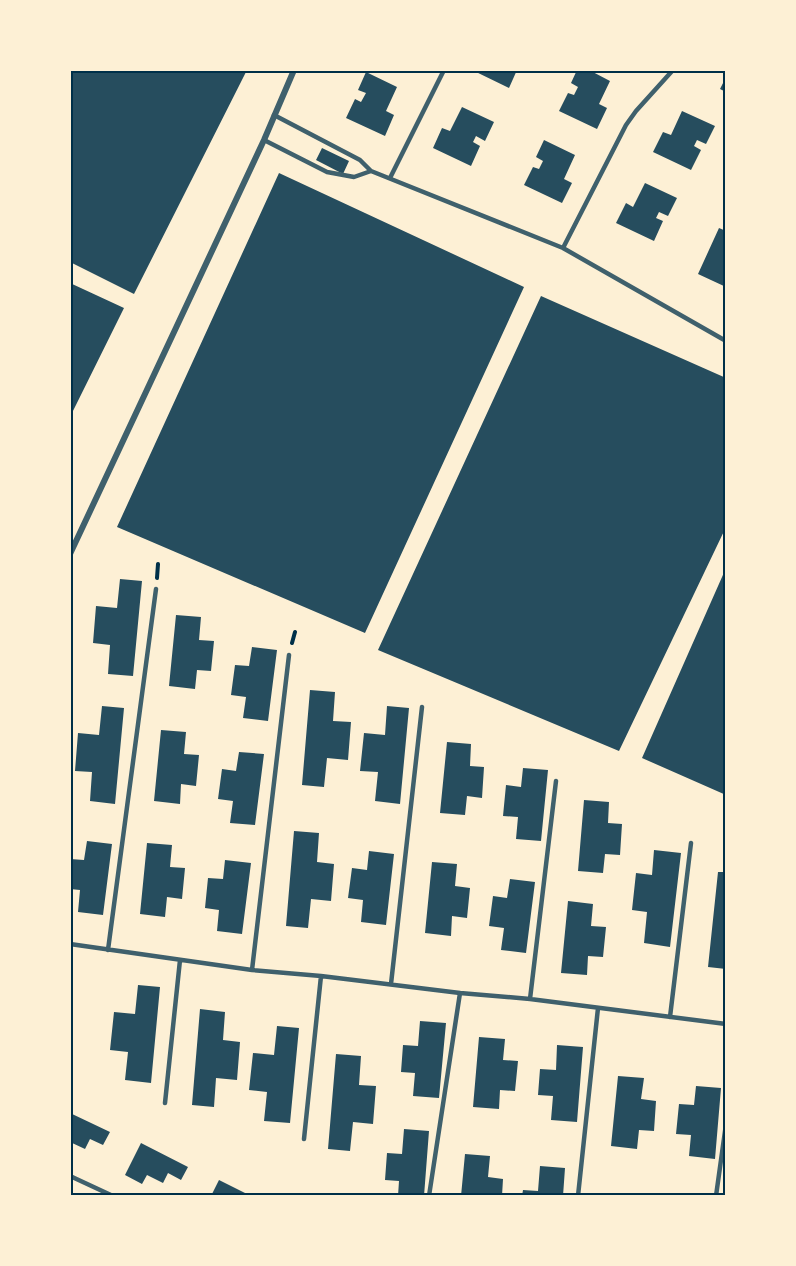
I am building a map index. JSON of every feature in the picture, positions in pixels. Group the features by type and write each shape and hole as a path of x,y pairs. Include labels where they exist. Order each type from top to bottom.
{"street":[{"path":"70,554 264,140 294,70"}],"lane":[{"path":"390,178 444,70"},
{"path":"563,248 626,125 673,70"},
{"path":"274,115 360,160 371,171 563,248 726,341"},
{"path":"264,140 327,172 354,177 371,171"},
{"path":"108,950 156,589"},
{"path":"252,970 289,655"},
{"path":"391,984 422,707"},
{"path":"530,999 556,781"},
{"path":"670,1017 691,843"},
{"path":"70,944 252,970 530,999 726,1024"},
{"path":"165,1103 180,960"},
{"path":"304,1139 321,976"},
{"path":"429,1196 460,993"},
{"path":"578,1196 598,1008"},
{"path":"716,1196 726,1124"},
{"path":"70,1176 113,1196"}],"building":[{"path":"70,70 247,70 134,294 70,262"},
{"path":"472,70 517,70 509,88"},
{"path":"577,70 589,70 610,81 599,104 607,108 597,129 559,111 568,93 574,95 578,87 571,83"},
{"path":"366,72 397,87 386,111 394,115 385,136 346,118 355,99 361,102 366,93 358,90"},
{"path":"726,77 726,92 720,89"},
{"path":"462,107 494,122 485,141 476,136 473,142 480,146 471,166 433,148 442,128 450,131"},
{"path":"682,111 715,126 706,144 697,140 694,146 701,150 691,170 653,152 663,132 671,135"},
{"path":"544,140 575,155 564,179 572,183 562,203 524,185 533,167 539,169 543,161 536,157"},
{"path":"322,148 349,161 343,174 316,160"},
{"path":"279,173 524,287 365,633 117,527"},
{"path":"645,183 677,198 668,216 659,212 656,218 663,221 654,241 616,223 626,203 633,207"},
{"path":"719,228 726,231 726,287 698,274"},
{"path":"70,283 124,308 70,417"},
{"path":"541,296 726,378 726,527 619,751 378,650"},
{"path":"726,568 726,795 642,758"},
{"path":"120,579 142,581 133,676 108,674 110,645 93,643 96,606 117,608"},
{"path":"176,615 201,617 199,640 214,641 211,671 197,670 195,689 169,686"},
{"path":"252,647 277,650 268,721 243,718 246,697 231,695 235,665 249,666"},
{"path":"310,690 335,692 333,721 351,722 348,760 327,758 324,787 302,785"},
{"path":"102,706 124,708 115,804 90,801 92,772 75,771 78,733 99,735"},
{"path":"387,706 409,708 400,804 375,801 378,772 360,771 364,733 385,735"},
{"path":"161,730 186,732 184,754 199,755 196,786 181,784 180,804 154,801"},
{"path":"447,742 471,744 470,766 484,767 482,798 467,796 465,815 440,813"},
{"path":"239,752 264,754 255,825 230,823 233,801 218,799 222,769 236,771"},
{"path":"523,768 548,770 541,841 516,839 518,817 503,816 506,785 521,787"},
{"path":"584,800 609,802 608,823 622,824 620,855 605,854 603,873 578,871"},
{"path":"294,831 319,833 317,862 334,864 331,901 311,899 308,928 286,926"},
{"path":"87,841 112,844 103,915 78,912 80,890 70,889 70,859 84,860"},
{"path":"147,843 172,845 170,867 185,868 182,899 167,897 165,917 140,914"},
{"path":"654,850 681,853 670,947 644,943 647,912 632,910 636,873 652,875"},
{"path":"369,851 394,854 386,925 361,922 363,900 348,898 352,868 367,870"},
{"path":"225,860 251,863 242,934 217,931 219,910 205,908 208,878 223,879"},
{"path":"432,862 457,864 455,886 470,888 467,918 452,916 451,936 425,933"},
{"path":"718,872 726,872 726,969 708,967"},
{"path":"510,879 535,882 526,953 501,950 504,928 489,926 493,896 507,898"},
{"path":"568,901 593,904 591,926 606,927 603,957 588,956 587,975 561,973"},
{"path":"138,985 160,987 151,1083 125,1080 128,1052 110,1050 114,1012 135,1014"},
{"path":"200,1009 225,1012 223,1040 240,1042 237,1080 216,1078 214,1107 192,1105"},
{"path":"420,1021 446,1023 439,1098 413,1096 415,1073 401,1072 403,1045 418,1046"},
{"path":"277,1026 299,1028 290,1123 264,1121 267,1092 249,1090 253,1053 274,1055"},
{"path":"479,1037 505,1039 503,1060 518,1061 515,1091 500,1090 499,1109 473,1107"},
{"path":"557,1045 583,1047 577,1122 551,1120 553,1096 538,1095 540,1069 556,1070"},
{"path":"336,1054 361,1056 359,1085 376,1086 373,1124 353,1122 350,1151 328,1149"},
{"path":"618,1076 644,1078 641,1099 656,1101 654,1131 639,1130 637,1149 611,1146"},
{"path":"696,1086 721,1088 715,1159 689,1156 691,1135 676,1134 679,1104 694,1105"},
{"path":"70,1113 110,1132 103,1145 90,1139 85,1149 70,1142"},
{"path":"404,1129 429,1131 424,1196 398,1196 399,1181 385,1180 387,1153 402,1154"},
{"path":"141,1143 188,1167 181,1180 168,1173 163,1183 147,1175 142,1184 125,1175"},
{"path":"465,1154 490,1156 488,1177 503,1179 502,1196 461,1196"},
{"path":"540,1166 565,1168 563,1196 522,1196 523,1190 538,1191"},
{"path":"219,1180 251,1196 211,1196"}]}
